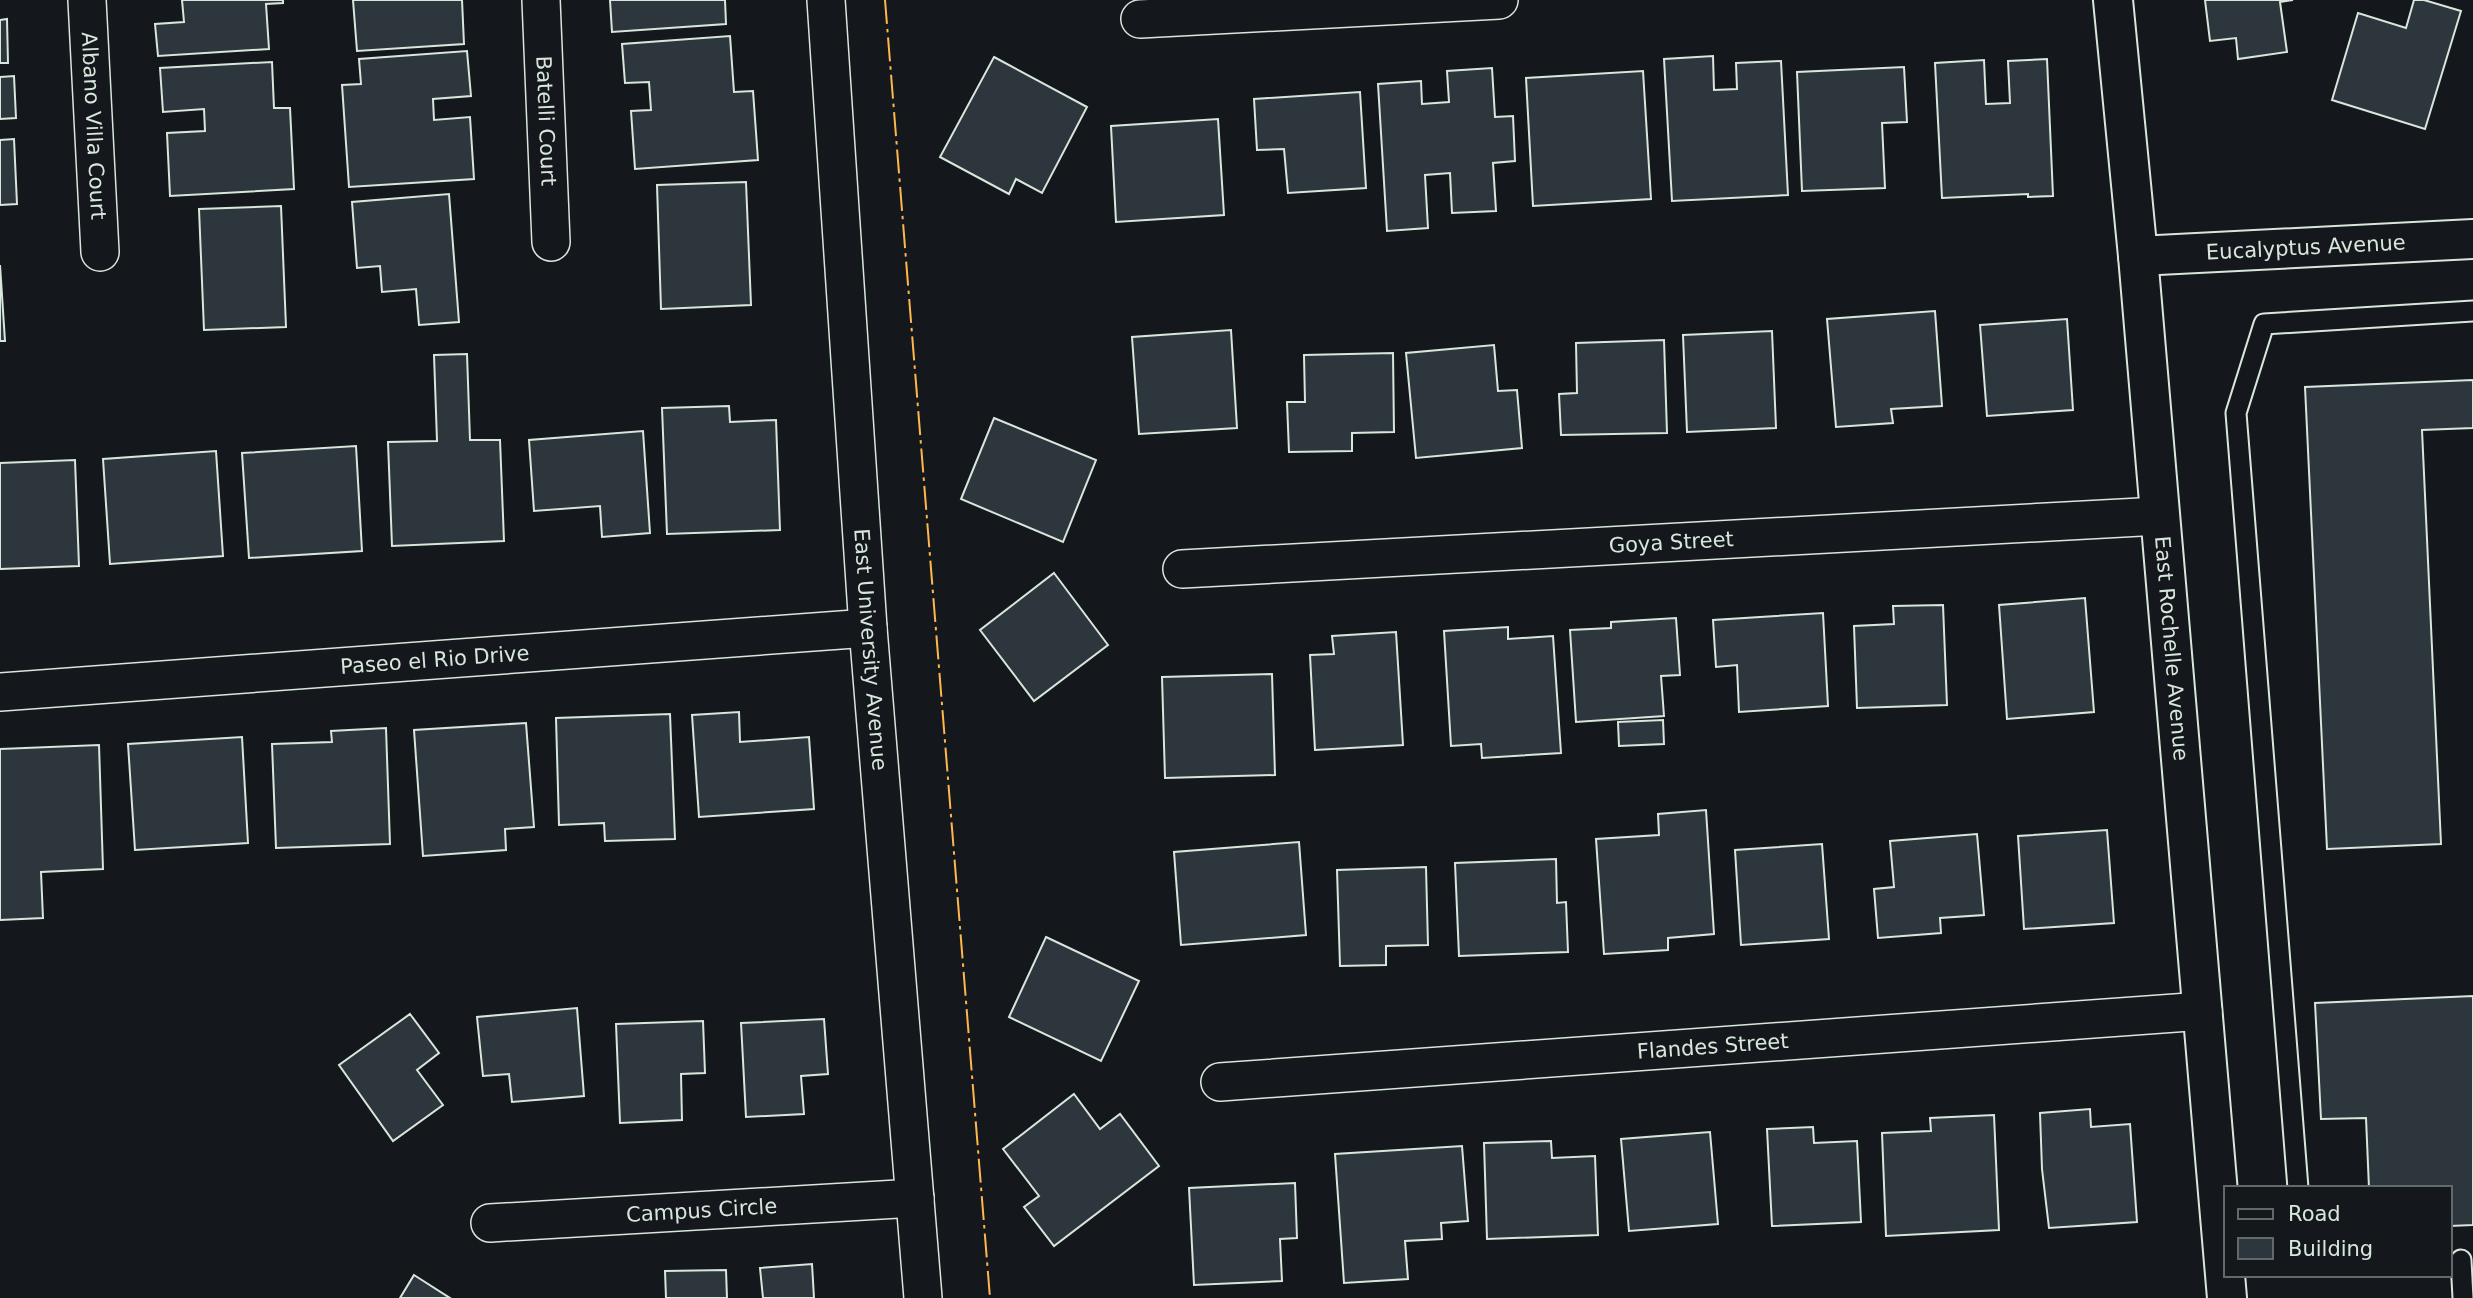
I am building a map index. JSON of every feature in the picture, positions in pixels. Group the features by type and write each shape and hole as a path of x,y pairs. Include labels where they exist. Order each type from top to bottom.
{"street":[{"name":"Albano Villa Court","path":"87,0 100,252"},
{"name":"Batelli Court","path":"541,0 551,242"},
{"name":"East University Avenue","path":"826,0 869,628 923,1298"},
{"path":"1140,19 1499,0"},
{"name":"East Rochelle Avenue","path":"2113,0 2138,256 2224,1262"},
{"name":"Eucalyptus Avenue","path":"2138,256 2473,239"},
{"name":"Goya Street","path":"1182,569 2159,516"},
{"name":"Paseo el Rio Drive","path":"0,692 869,628"},
{"name":"Flandes Street","path":"1220,1082 2203,1011"},
{"name":"Campus Circle","path":"489,1223 915,1198"},
{"name":"East Rochelle Avenue","path":"2225,1277 2227,1298"}],"lane":[{"path":"2298,1186 2236,413 2264,324 2473,311"},
{"path":"2461,1260 2463,1298"}],"building":[{"path":"182,0 283,0 283,3 266,4 269,49 158,56 155,24 184,22"},
{"path":"353,0 462,0 464,44 357,51"},
{"path":"610,0 725,0 726,24 612,32"},
{"path":"2205,0 2293,0 2280,2 2287,52 2238,59 2236,38 2210,41"},
{"path":"2414,0 2424,0 2461,11 2425,129 2332,100 2358,13 2406,28"},
{"path":"7,19 8,63 0,63 0,20"},
{"path":"730,36 734,92 753,91 758,160 635,169 631,111 651,110 649,82 625,83 622,44"},
{"path":"467,51 471,96 433,99 434,120 470,117 474,179 349,187 342,85 361,84 359,59"},
{"path":"1713,56 1714,90 1737,89 1736,63 1781,61 1788,195 1672,201 1664,59"},
{"path":"994,57 1087,107 1042,193 1016,179 1009,194 940,157"},
{"path":"2047,59 2053,196 2028,197 2028,194 1942,198 1935,63 1984,60 1986,104 2010,103 2008,61"},
{"path":"272,62 274,108 290,108 294,189 170,196 167,133 205,131 204,109 163,112 160,68"},
{"path":"1904,67 1907,122 1882,123 1885,188 1802,191 1797,72"},
{"path":"1492,68 1495,117 1513,116 1515,161 1493,163 1496,211 1452,213 1450,173 1425,175 1428,228 1387,231 1378,84 1421,81 1422,104 1449,102 1447,71"},
{"path":"1643,71 1651,199 1533,206 1526,78"},
{"path":"14,76 16,118 0,119 0,77"},
{"path":"1360,92 1366,188 1288,193 1284,149 1257,150 1254,99"},
{"path":"1218,119 1224,215 1116,222 1111,126"},
{"path":"14,139 17,204 0,205 0,140"},
{"path":"746,182 751,305 661,309 657,185"},
{"path":"449,194 459,322 419,325 416,289 382,292 380,266 357,268 352,202"},
{"path":"281,206 286,327 204,330 199,209"},
{"path":"0,265 5,341 0,341"},
{"path":"1935,311 1942,406 1891,409 1893,423 1836,427 1827,319"},
{"path":"2067,319 2073,410 1987,416 1980,325"},
{"path":"1231,330 1237,428 1139,434 1132,337"},
{"path":"1772,331 1776,428 1687,432 1683,335"},
{"path":"1664,340 1667,433 1561,435 1559,394 1577,393 1576,343"},
{"path":"1494,345 1498,391 1517,390 1522,448 1416,458 1406,353"},
{"path":"1393,353 1394,432 1352,433 1352,451 1289,452 1287,402 1305,402 1304,355"},
{"path":"467,354 470,440 500,440 504,541 392,546 388,442 437,441 434,355"},
{"path":"2473,380 2473,428 2422,430 2441,844 2327,849 2305,387"},
{"path":"729,406 730,422 776,420 780,530 667,534 662,408"},
{"path":"994,418 1096,460 1063,542 961,499"},
{"path":"643,431 650,533 602,537 600,506 534,511 529,440"},
{"path":"356,446 362,551 249,558 242,453"},
{"path":"216,451 223,556 110,564 103,459"},
{"path":"75,460 79,566 0,569 0,463"},
{"path":"1054,573 1108,645 1034,701 980,630"},
{"path":"2085,598 2094,712 2007,719 1999,605"},
{"path":"1943,605 1947,705 1857,708 1854,626 1894,624 1893,606"},
{"path":"1823,613 1828,706 1739,712 1737,665 1716,667 1713,620"},
{"path":"1676,618 1680,675 1661,676 1664,716 1576,722 1570,630 1611,628 1611,622"},
{"path":"1508,627 1508,639 1553,636 1561,753 1482,758 1481,744 1451,746 1444,631"},
{"path":"1396,632 1403,745 1315,750 1310,655 1334,654 1332,636"},
{"path":"1272,674 1275,775 1165,778 1162,677"},
{"path":"739,712 740,742 809,737 814,809 699,817 692,715"},
{"path":"670,714 675,839 605,841 604,823 559,825 556,718"},
{"path":"1663,720 1664,744 1619,746 1618,722"},
{"path":"526,723 534,827 505,829 506,850 423,856 414,730"},
{"path":"386,728 390,844 276,848 272,744 332,742 331,731"},
{"path":"242,737 248,843 135,850 128,744"},
{"path":"99,745 103,869 41,872 43,918 0,920 0,749"},
{"path":"1706,810 1714,934 1668,938 1668,950 1604,954 1596,839 1659,835 1658,814"},
{"path":"2107,830 2114,923 2024,929 2018,836"},
{"path":"1977,834 1984,915 1940,918 1941,933 1878,938 1874,889 1894,887 1890,841"},
{"path":"1299,842 1306,935 1181,945 1174,852"},
{"path":"1822,844 1829,939 1741,945 1735,850"},
{"path":"1556,859 1557,903 1566,902 1568,952 1459,956 1455,863"},
{"path":"1426,867 1428,945 1386,946 1386,965 1340,966 1337,870"},
{"path":"1046,937 1139,981 1101,1061 1009,1017"},
{"path":"2473,996 2473,1225 2452,1226 2452,1186 2369,1186 2366,1118 2321,1119 2315,1003"},
{"path":"577,1008 584,1096 512,1102 509,1074 483,1076 477,1017"},
{"path":"410,1014 439,1053 417,1070 443,1105 393,1141 339,1065"},
{"path":"824,1019 828,1074 801,1076 804,1114 746,1117 741,1023"},
{"path":"703,1021 705,1073 681,1074 682,1120 620,1123 616,1024"},
{"path":"1074,1094 1100,1129 1120,1114 1159,1166 1054,1246 1024,1207 1039,1196 1003,1149"},
{"path":"2090,1109 2091,1127 2130,1124 2137,1222 2049,1228 2042,1169 2040,1113"},
{"path":"1994,1115 1999,1230 1886,1236 1882,1133 1931,1131 1930,1118"},
{"path":"1813,1127 1814,1143 1857,1141 1861,1222 1772,1226 1767,1129"},
{"path":"1710,1132 1718,1224 1629,1231 1621,1139"},
{"path":"1551,1141 1552,1158 1595,1156 1598,1235 1487,1239 1484,1143"},
{"path":"1462,1146 1468,1221 1441,1223 1442,1239 1405,1241 1408,1279 1344,1283 1335,1154"},
{"path":"1295,1183 1297,1238 1280,1239 1282,1281 1194,1285 1189,1188"},
{"path":"812,1264 814,1298 763,1298 760,1268"},
{"path":"726,1270 727,1298 666,1298 665,1271"},
{"path":"414,1275 450,1298 400,1298"}],"power":[{"path":"885,0 990,1298"}]}
